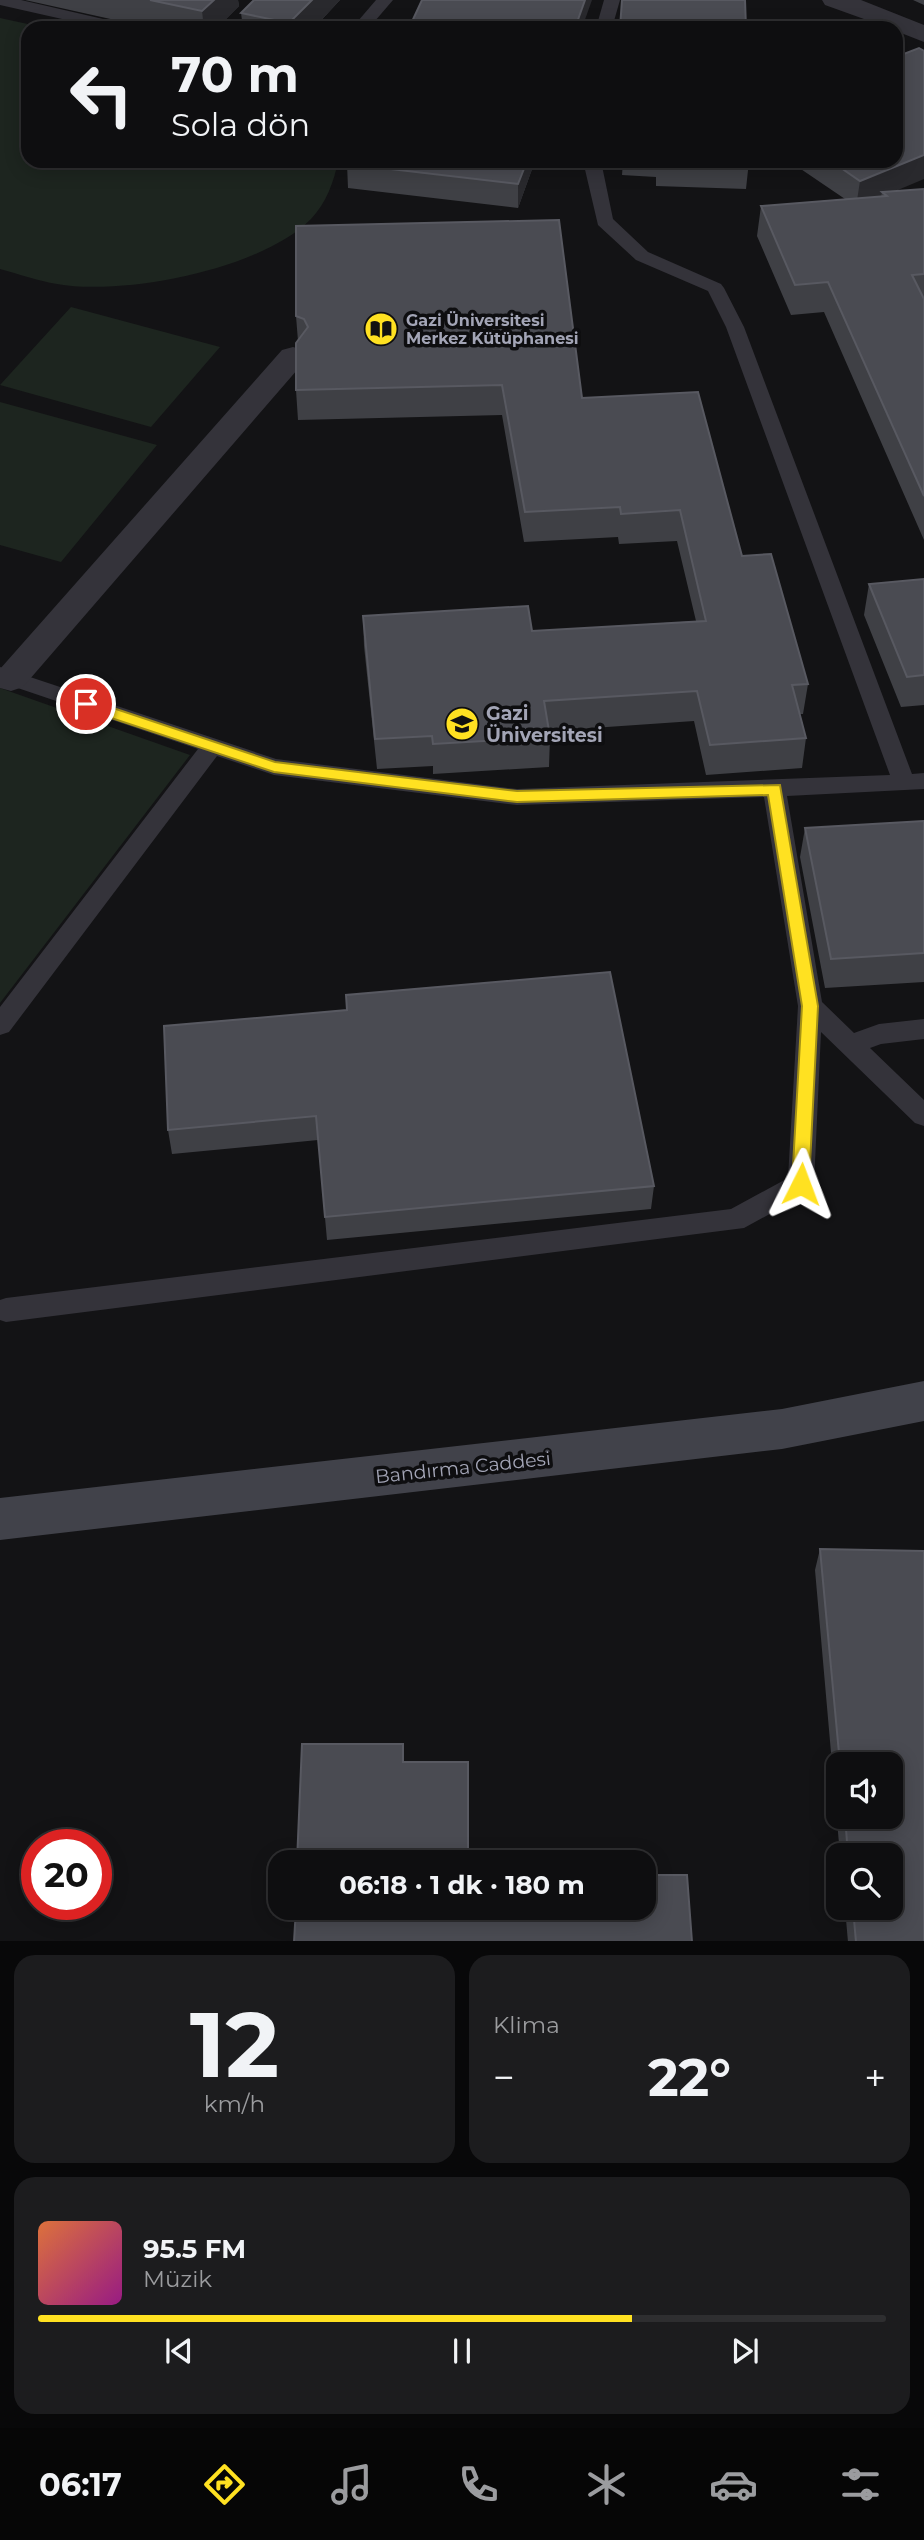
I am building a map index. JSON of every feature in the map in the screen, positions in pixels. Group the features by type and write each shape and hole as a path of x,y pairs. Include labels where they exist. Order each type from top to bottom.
{"main road":[{"name":"Bandırma Caddesi","path":"0,1519 768,1431 924,1401"}],"street":[{"path":"834,0 894,21"},
{"path":"903,25 924,34"},
{"path":"5,676 293,356"}],"lane":[{"path":"0,0 92,21"},
{"path":"366,21 385,0"},
{"path":"606,21 612,0"},
{"path":"5,676 274,767 517,796 914,782 735,327 715,288 642,256 604,221 593,168"},
{"path":"0,1025 212,747"},
{"path":"6,1310 735,1220 801,1184 810,1006 774,789"},
{"path":"810,1006 924,1116"},
{"path":"851,1045 878,1034 924,1029"}],"shaded area":[{"path":"0,18 21,23 21,168 336,168 325,199 311,219 289,237 227,265 154,282 85,287 50,283 0,269"},
{"path":"71,307 220,347 151,427 0,385"},
{"path":"0,402 157,445 61,562 0,545"},
{"path":"0,688 190,755 0,1003"}],"building":[{"path":"150,0 214,0 202,11"},
{"path":"254,0 312,0 291,21 241,13"},
{"path":"422,0 585,0 578,21 412,21"},
{"path":"622,0 745,0 746,21 620,21"},
{"path":"919,48 924,51 924,155 903,164 903,54"},
{"path":"381,168 524,168 518,184"},
{"path":"841,168 892,168 860,181"},
{"path":"924,189 924,274 912,275 924,299 924,496 828,282 795,285 761,206 887,196 882,192"},
{"path":"559,220 582,398 698,392 742,556 771,554 808,684 792,685 806,738 710,745 697,691 544,701 550,737 433,744 432,736 375,739 363,616 528,606 532,631 706,621 680,510 621,514 620,507 525,512 502,385 296,390 296,343 308,327 304,319 296,316 296,226"},
{"path":"924,579 924,675 907,677 869,584"},
{"path":"924,821 924,953 831,959 805,828"},
{"path":"610,972 654,1186 325,1217 316,1116 168,1130 164,1026 347,1010 346,995"},
{"path":"820,1549 924,1551 924,1941 856,1941 854,1920 903,1920 903,1843 847,1843 846,1829 903,1829 903,1752 839,1752"},
{"path":"302,1744 403,1744 403,1762 468,1762 468,1850 298,1850"},
{"path":"656,1875 687,1875 692,1941 294,1941 295,1920 656,1920"}],"place":[{"name":"Gazi Üniversitesi Merkez Kütüphanesi","path":"381,329"},
{"name":"Gazi Üniversitesi","path":"462,724"}],"route":[{"path":"86,704 274,767 517,796 774,789 810,1006 801,1184"}]}
